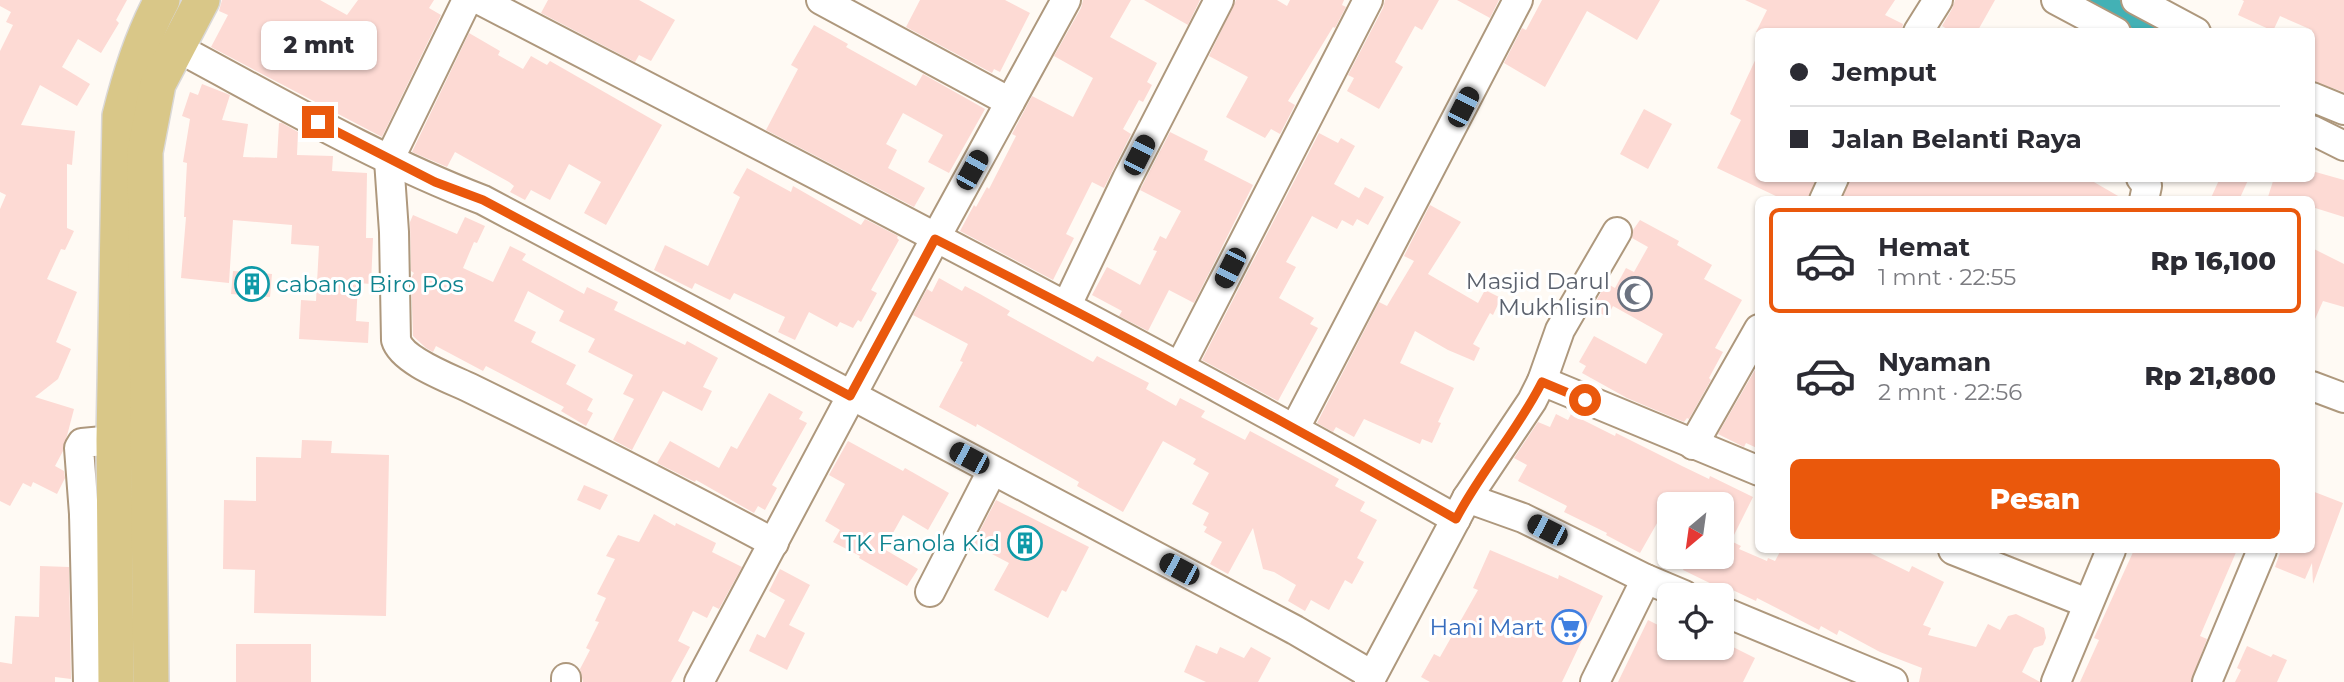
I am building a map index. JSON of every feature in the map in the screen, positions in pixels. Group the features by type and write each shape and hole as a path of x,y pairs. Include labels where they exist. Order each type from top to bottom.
{"main road":[{"path":"116,682 99,514 114,440 120,116 131,71 162,0"},
{"path":"151,682 145,152 159,84 202,0"}],"street":[{"path":"467,0 388,160 394,232 398,347 406,355 440,373 640,471 774,543"},
{"path":"480,0 935,239 1068,305 1295,428 1461,508 1523,518 1657,584"},
{"path":"821,0 1010,102"},
{"path":"699,682 850,396 1066,0"},
{"path":"1068,305 1127,179 1219,0"},
{"path":"1180,366 1368,0"},
{"path":"1295,428 1518,0"},
{"path":"1920,28 1938,0"},
{"path":"2056,0 2086,6 2111,28"},
{"path":"2136,0 2188,28"},
{"path":"176,47 388,160 483,200 1295,631 1370,678 1461,508 1532,401 1542,382 1560,330 1618,232"},
{"path":"2315,98 2344,110"},
{"path":"2315,132 2344,146"},
{"path":"1693,445 1755,336"},
{"path":"1542,382 1755,469"},
{"path":"930,592 992,471"},
{"path":"88,682 99,514"},
{"path":"1961,553 2087,603"},
{"path":"2056,682 2110,553"},
{"path":"2207,682 2261,553"},
{"path":"1595,682 1646,579"},
{"path":"1734,616 1893,682"}],"building":[{"path":"0,0 127,0 116,20 119,23 101,53 78,39 62,67 90,84 77,106 40,85 21,125 75,131 72,165 67,164 67,228 74,231 65,250 61,249 47,279 77,292 56,342 71,349 58,379 35,397 74,409 63,451 55,466 64,471 65,478 57,494 33,482 31,487 23,483 10,506 0,501 0,209 6,195 0,192 0,51 13,25 6,22 11,12 0,6"},
{"path":"222,0 320,0 347,15 358,0 434,0 429,8 441,15 382,137 211,47 228,15 219,11"},
{"path":"548,0 639,0 675,20 651,61 639,55 635,62 541,13"},
{"path":"920,0 1005,0 1030,13 1000,72 994,69 992,73 906,27"},
{"path":"1083,0 1131,0 1110,37 1157,63 1147,82 1152,85 1143,102 1139,100 1123,129 1131,134 1104,188 1092,182 1066,234 1074,238 1053,280 960,231 974,205 976,207 987,187 989,189 1016,136 1012,134 1032,96 1073,117 1093,78 1054,56"},
{"path":"1144,0 1200,0 1188,25"},
{"path":"1236,0 1277,0 1287,6 1290,0 1344,0 1342,5 1346,7 1335,28 1333,27 1288,101 1295,105 1280,134 1271,129 1265,138 1226,117 1248,77 1209,56"},
{"path":"1385,0 1439,0 1422,30 1415,26 1395,62 1403,67 1379,109 1347,91 1354,78 1348,75"},
{"path":"1457,0 1499,0 1490,18"},
{"path":"1542,0 1660,0 1637,40 1587,11 1545,87 1504,63 1522,28 1526,30"},
{"path":"1745,0 1895,0 1885,15 1903,24 1902,28 1758,28 1767,10"},
{"path":"1955,0 1995,0 1979,28 1942,26"},
{"path":"2242,0 2344,0 2344,92 2315,82 2315,28 2307,28 2280,16 2274,28 2266,28 2238,15 2244,1"},
{"path":"814,25 848,44 846,47 916,86 923,74 985,109 949,173 928,162 943,135 903,113 886,144 897,150 888,168 925,188 914,207 766,130 798,69 791,65"},
{"path":"469,33 500,51 498,55 523,69 531,56 547,65 550,61 662,125 606,225 584,213 601,182 569,164 550,200 531,190 525,200 510,192 514,186 509,182 455,152 447,167 412,152"},
{"path":"1755,61 1755,182 1815,182 1809,196 1776,196 1717,168 1741,120 1730,114"},
{"path":"202,84 230,95 222,120 248,124 243,157 277,158 279,123 282,123 298,132 297,155 333,156 332,171 367,173 366,238 373,238 371,284 358,283 356,321 369,322 368,343 299,339 301,300 316,301 319,246 291,244 292,225 233,220 229,283 181,278 187,163 183,162 190,119 182,116 190,92 198,95"},
{"path":"1644,109 1672,124 1648,169 1620,154"},
{"path":"1170,132 1208,151 1204,160 1253,185 1194,303 1169,290 1148,331 1119,316 1122,311 1092,295 1107,267 1140,285 1157,251 1153,250 1160,236 1166,239 1181,211 1140,190"},
{"path":"1319,133 1338,143 1341,138 1355,146 1334,184 1359,198 1365,187 1384,197 1368,225 1357,219 1353,226 1342,220 1337,229 1312,216 1286,262 1296,267 1279,298 1314,318 1310,324 1318,328 1278,401 1202,360"},
{"path":"747,168 791,192 793,186 861,225 865,219 898,236 899,240 871,290 877,293 861,322 858,320 853,328 840,322 837,327 809,312 795,340 778,332 785,317 734,293 730,300 695,283 692,289 654,270 665,245 708,266 740,197 733,193"},
{"path":"2315,172 2344,180 2344,217 2315,208 2315,196 2268,196 2273,182 2315,182"},
{"path":"1849,182 2094,182 2118,196 1843,196"},
{"path":"2218,182 2247,182 2241,196 2212,196"},
{"path":"1430,205 1461,222 1428,274 1478,303 1485,290 1501,298 1473,344 1480,348 1474,361 1415,331 1400,363 1454,388 1438,422 1441,423 1432,443 1422,439 1420,444 1364,419 1354,437 1336,427 1333,432 1317,423 1379,302 1387,306 1414,261 1404,256"},
{"path":"413,215 457,234 465,217 485,226 477,243 474,242 463,268 493,282 510,246 526,254 522,260 584,294 587,287 618,302 614,310 685,345 687,341 718,358 703,387 712,391 702,411 663,391 632,450 613,440 634,399 623,394 633,375 588,352 595,339 559,321 564,311 528,291 514,321 536,332 531,342 576,365 566,384 593,399 587,410 593,413 586,426 561,411 564,407 486,366 483,371 436,346 433,352 426,348 413,336 411,278 414,273 411,271 410,222"},
{"path":"1640,220 1679,241 1677,245 1712,265 1704,279 1742,300 1715,348 1723,352 1709,378 1711,380 1689,419 1684,422 1627,398 1582,373 1586,366 1579,362 1594,336 1646,364 1663,334 1613,306 1607,317 1592,309 1606,283 1615,288 1626,268 1634,272 1648,247 1632,238 1633,230"},
{"path":"2315,250 2344,264 2344,307 2323,301 2315,319"},
{"name":"cabang Biro Pos","path":"233,271 272,274 270,297 231,294"},
{"path":"939,278 962,291 965,286 980,294 1010,311 1007,315 1093,362 1097,356 1149,383 1146,389 1176,406 1180,398 1205,411 1201,417 1245,440 1250,431 1339,479 1335,486 1365,502 1360,511 1377,520 1357,558 1364,562 1352,584 1345,580 1329,610 1311,600 1305,611 1288,601 1296,585 1263,569 1253,528 1228,574 1210,564 1222,542 1204,532 1207,527 1203,525 1209,513 1192,504 1209,473 1193,464 1196,459 1163,441 1123,512 1077,486 1079,482 977,424 976,427 939,407 963,362 960,361 968,344 913,315 927,289 932,292"},
{"path":"1755,370 1755,447 1746,443 1744,447 1718,434"},
{"path":"769,393 803,412 799,419 807,423 772,485 777,488 765,510 758,506 754,513 696,480 695,482 657,463 670,441 719,468 731,446 737,449"},
{"path":"1556,414 1568,420 1571,414 1753,497 1734,535 1734,492 1657,492 1657,523 1640,553 1564,512 1567,506 1518,481 1527,465 1514,458 1538,422 1550,427"},
{"path":"302,440 332,441 331,453 389,455 386,616 254,613 255,570 223,569 224,500 256,501 256,457 301,458"},
{"path":"848,441 949,493 928,530 903,515 884,549 918,569 907,586 833,542 840,530 825,521 845,484 829,475"},
{"path":"584,485 608,495 600,510 577,500"},
{"path":"2315,492 2343,503 2313,584 2312,563 2305,579 2275,567 2280,553 2315,553"},
{"name":"TK Fanola Kid","path":"996,500 1089,547 1066,592 1062,590 1048,618 994,590 1009,563 973,544"},
{"path":"654,514 716,543 712,552 742,567 719,609 713,606 707,618 693,611 678,641 690,647 671,682 583,682 580,669 590,650 586,648 599,622 595,621 606,598 597,594 615,559 606,556 618,535 639,542"},
{"path":"1734,542 1741,546 1739,549 1767,561 1768,558 1775,561 1779,553 1870,553 1909,572 1912,566 1944,582 1923,625 1931,628 1928,635 1976,647 1988,624 2000,630 2008,616 2016,614 2044,628 2046,638 2043,645 2034,648 2022,672 2040,682 1919,682 1922,668 1880,652 1839,630 1837,635 1821,626 1819,630 1757,598 1756,601 1734,591 1734,583 1710,583 1683,570 1734,569"},
{"path":"1490,550 1558,579 1559,575 1603,596 1562,682 1430,682 1421,677 1434,654 1440,657 1478,590 1473,588"},
{"path":"2133,553 2236,553 2200,636 2207,639 2191,682 2080,682 2099,640 2094,638"},
{"path":"40,566 69,567 71,679 55,677 55,682 0,682 0,662 12,664 15,616 39,617"},
{"path":"780,569 810,585 789,625 805,633 787,670 749,651 757,634 765,638 785,600 769,591"},
{"path":"1648,620 1657,624 1657,660 1734,660 1734,648 1755,658 1743,682 1618,682"},
{"path":"236,644 311,644 311,682 236,682"},
{"path":"1196,645 1217,654 1220,647 1244,658 1251,647 1271,658 1258,682 1206,682 1184,672"},
{"path":"2247,646 2271,657 2273,654 2287,660 2277,682 2235,682 2241,670 2237,668"}],"waterway":[{"path":"2099,0 2152,28"}],"place":[{"name":"cabang Biro Pos","path":"252,284"},
{"name":"Masjid Darul Mukhlisin","path":"1635,294"},
{"name":"TK Fanola Kid","path":"1025,543"},
{"name":"Hani Mart","path":"1569,627"}],"route":[{"path":"318,122 388,160 483,200 850,396 935,239 1068,305 1456,519 1542,382 1585,400"}]}
